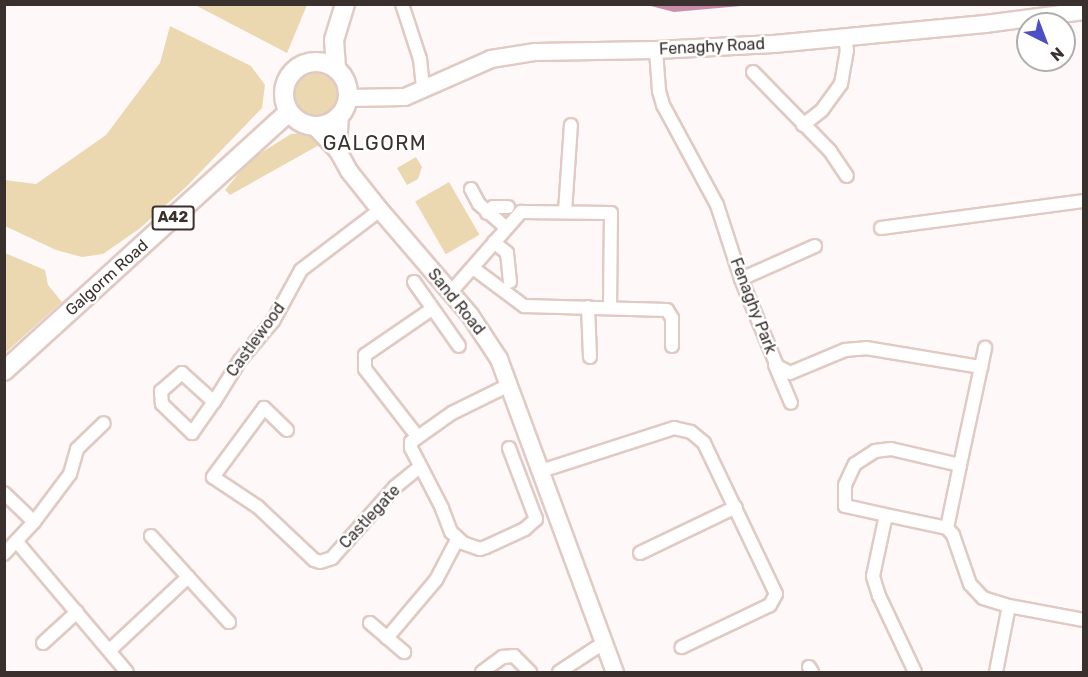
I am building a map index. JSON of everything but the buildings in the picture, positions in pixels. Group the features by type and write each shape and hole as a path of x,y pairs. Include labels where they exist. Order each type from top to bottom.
{"main road":[{"path":"336,68 334,40 345,4"},
{"path":"306,63 325,62 336,68 345,80 348,98 340,115 324,125 314,126 296,119 289,112 285,103 285,83 290,74 334,40"},
{"name":"Galgorm Road","path":"4,370 289,112"}],"street":[{"path":"402,4 420,59 423,89"},
{"name":"Fenaghy Road","path":"348,98 405,97 491,59 535,52 656,50 845,38 985,24 1083,11"},
{"path":"803,125 822,110 841,84 847,51 845,38"},
{"name":"Fenaghy Park","path":"656,50 659,91 663,105 717,206 741,279 770,354 777,366 790,373 845,351 866,348 981,367"},
{"path":"753,72 830,151 847,176"},
{"path":"338,151 340,115"},
{"path":"565,212 571,125"},
{"name":"Sand Road","path":"314,126 338,151 349,171 380,210 470,315 499,359 602,644 615,672"},
{"path":"471,189 487,213 505,227"},
{"path":"881,228 1083,201"},
{"path":"487,213 493,207 508,207"},
{"name":"Castlewood","path":"214,402 182,373 161,391 162,404 192,433 214,402 240,360 273,321 301,270 380,210"},
{"path":"450,293 505,227 521,212 611,213 610,306"},
{"path":"494,242 507,253 510,282"},
{"path":"741,279 815,246"},
{"path":"473,268 524,306 610,306 666,310 672,318 672,346"},
{"path":"414,282 459,346"},
{"path":"588,307 590,357"},
{"path":"417,436 365,369 365,355 432,309"},
{"path":"947,528 985,348"},
{"path":"770,354 790,403"},
{"path":"509,385 452,413 417,436 411,448 457,540 480,549 525,530 533,524 535,513 509,448"},
{"name":"Castlegate","path":"287,430 264,408 213,477 258,507 306,553 320,562 332,558 395,488 420,467"},
{"path":"4,554 34,522 70,474 77,449 104,423"},
{"path":"541,471 674,428 691,432 704,443 776,594 770,605 682,646"},
{"path":"960,465 891,449 863,456 855,464 849,476 844,506 947,528 953,535 970,584 983,598 1008,606 1083,620"},
{"path":"4,493 34,522"},
{"path":"640,553 736,507"},
{"path":"886,515 873,576 879,596 915,672"},
{"path":"151,536 229,621"},
{"path":"387,638 436,580 457,540"},
{"path":"17,542 127,672"},
{"path":"110,650 188,577"},
{"path":"996,672 1008,606"},
{"path":"43,643 76,612"},
{"path":"370,623 404,652"},
{"path":"559,672 602,644"},
{"path":"482,672 503,657 514,656 530,672"}],"shaded area":[{"path":"195,5 307,5 287,53"},
{"path":"647,5 752,5 674,12"},
{"path":"170,26 251,66 265,85 262,108 186,187 139,229 103,254 82,257 56,250 5,226 5,180 36,184 106,135 160,63"},
{"path":"317,71 331,75 338,82 342,96 338,110 331,117 317,121 303,117 296,110 292,96 296,82 303,75"},
{"path":"304,133 321,144 230,195 225,190 251,159 291,134"},
{"path":"416,157 422,167 418,179 407,185 397,168"},
{"path":"449,182 480,235 446,254 415,202"},
{"path":"5,253 45,270 48,285 62,302 5,353"}],"district":[{"name":"GALGORM","path":"375,143"}]}
